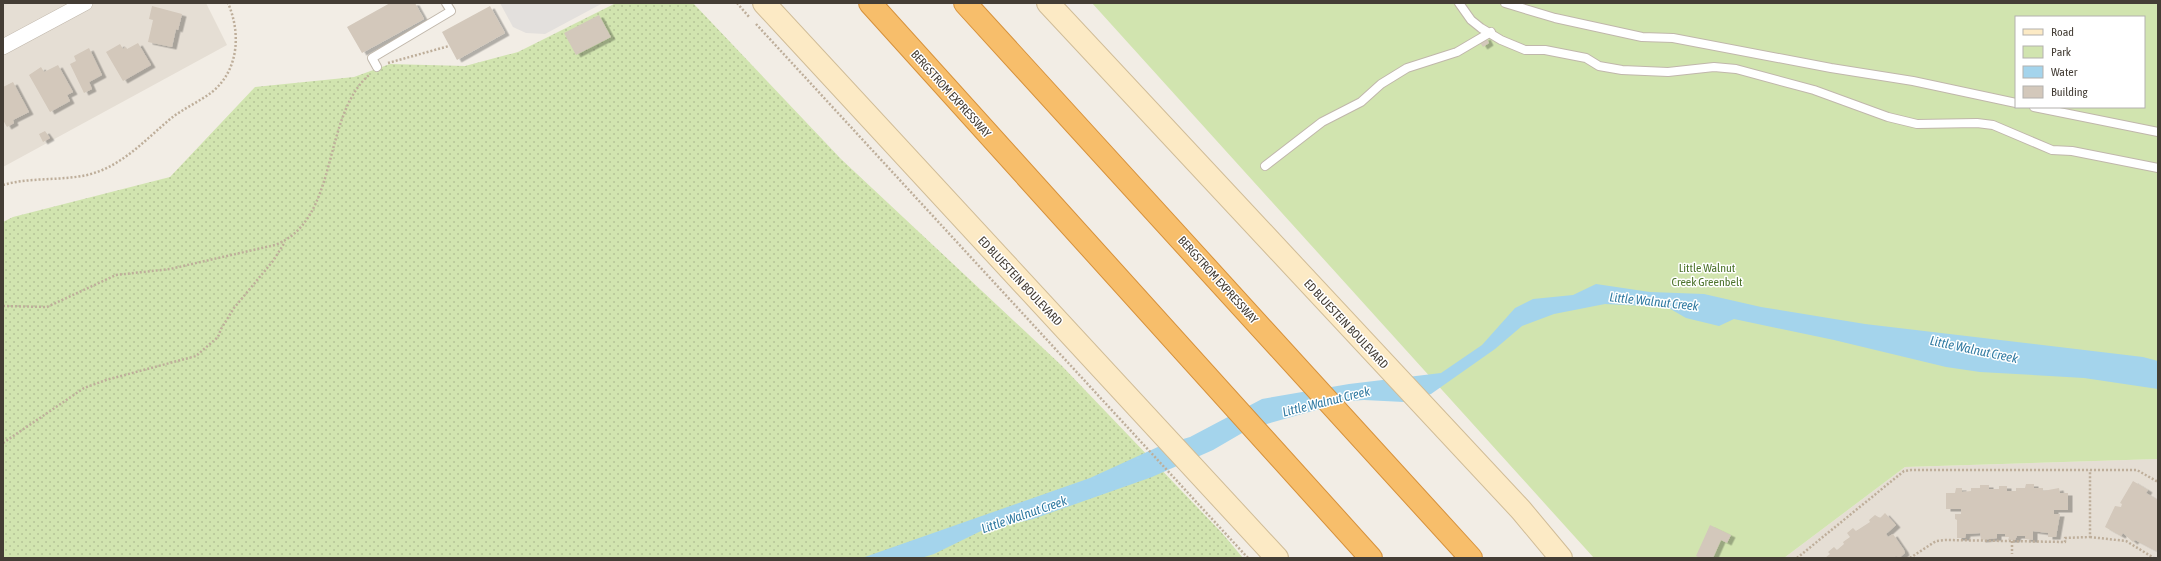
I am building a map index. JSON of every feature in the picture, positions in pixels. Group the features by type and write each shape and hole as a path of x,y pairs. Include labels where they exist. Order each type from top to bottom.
{"highway":[{"name":"BERGSTROM EXPRESSWAY","path":"870,3 1371,558"},
{"name":"BERGSTROM EXPRESSWAY","path":"964,3 1470,558"}],"main road":[{"name":"ED BLUESTEIN BOULEVARD","path":"764,3 1277,558"},
{"name":"ED BLUESTEIN BOULEVARD","path":"1048,3 1521,510 1561,558"}],"street":[{"path":"3,48 85,3"}],"lane":[{"path":"377,67 372,58 451,11 446,3"},
{"path":"1459,3 1471,20 1481,28 1491,32 1501,40 1526,50 1546,50 1586,58 1599,66 1622,70 1668,72 1714,67 1736,69 1814,90 1888,117 1917,124 1976,123 1993,126 2052,150 2072,152 2158,168"},
{"path":"1505,3 1522,5 1555,18 1642,37 1673,38 1913,82 2015,103"},
{"path":"1265,166 1322,122 1360,102 1381,84 1407,68 1457,52 1491,32"},
{"path":"2039,108 2158,132"}],"path":[{"path":"3,184 87,175 103,169 131,154 171,118 213,91 231,66 235,52 234,18 228,3"},
{"path":"737,3 1248,558"},
{"path":"3,443 84,388 106,380 196,356 218,337 221,328 234,308 273,261 285,242 300,228 317,199 325,180 345,110 366,77 377,67 449,46"},
{"path":"3,306 47,307 116,275 170,269 285,242"},
{"path":"2090,470 2090,537"},
{"path":"1797,558 1904,471 2137,470 2158,482"},
{"path":"1910,558 1936,541 2065,542 2065,538 2090,537 2126,541 2154,558"},
{"path":"2012,541 2012,554"}],"shaded area":[{"path":"3,3 206,3 227,45 3,167"},
{"path":"500,3 603,3 545,34 526,33 513,27"},
{"path":"2158,459 2158,558 1784,558 1905,467"}],"green space":[{"path":"616,3 693,3 841,159 1061,365 1222,533 1243,558 3,558 3,222 13,217 170,177 255,87 354,77 390,64 465,66 518,52"},
{"name":"Little Walnut Creek Greenbelt","path":"1092,3 2158,3 2158,459 1905,467 1784,558 1594,558"}],"water":[{"name":"Little Walnut Creek","path":"1596,284 1650,292 1704,294 1761,307 1865,324 2143,357 2158,361 2158,389 2084,378 1980,372 1946,367 1834,340 1734,319 1719,326 1686,318 1667,307 1605,304 1554,314 1522,326 1495,349 1431,394 1404,402 1364,400 1348,401 1249,429 1213,450 1152,477 1033,519 981,531 934,554 921,558 862,558 1090,478 1160,446 1190,437 1262,399 1349,384 1441,373 1482,345 1515,308 1533,299 1573,295"}],"building":[{"path":"390,3 415,3 424,19 362,53 347,27"},
{"path":"152,6 182,14 178,30 176,29 172,47 148,42 153,20 149,19"},
{"path":"490,6 505,33 457,60 442,32"},
{"path":"599,15 611,37 576,55 564,33"},
{"path":"1486,37 1489,43 1483,47 1479,41"},
{"path":"138,43 151,65 123,81 106,52 120,44 123,49 126,47 127,49"},
{"path":"89,48 102,75 89,82 92,89 84,93 70,64 76,61 74,56"},
{"path":"58,65 73,92 67,95 70,101 50,112 29,75 41,67 44,72"},
{"path":"13,82 29,112 13,120 14,123 7,127 3,120 3,87"},
{"path":"45,131 50,138 43,142 39,134"},
{"path":"2133,481 2148,490 2146,493 2158,500 2158,552 2135,540 2133,542 2123,533 2121,536 2105,527 2115,506 2121,507 2122,504 2120,503"},
{"path":"2026,484 2034,484 2034,488 2043,488 2043,491 2059,488 2060,493 2068,493 2068,510 2054,510 2054,514 2060,514 2056,537 2048,537 2048,533 2033,531 2033,540 2025,539 2025,536 2017,536 2015,540 2008,540 2009,537 2005,537 2005,534 1997,534 1997,538 1981,540 1980,533 1966,534 1965,538 1957,538 1957,520 1955,519 1955,514 1961,514 1961,509 1946,509 1946,493 1955,493 1956,488 1962,488 1962,492 1971,491 1971,488 1980,488 1980,485 1989,485 1989,489 1999,489 1999,486 2007,486 2007,491 2016,491 2016,488 2025,488"},
{"path":"1885,513 1896,525 1886,534 1888,537 1893,534 1905,553 1899,558 1896,556 1894,558 1825,558 1830,554 1828,552 1834,547 1837,550 1844,544 1843,542 1850,537 1847,533 1853,528 1856,531 1870,522 1869,520 1875,515 1880,518"},
{"path":"1710,525 1731,535 1727,543 1721,540 1713,558 1700,558 1696,556"}]}
